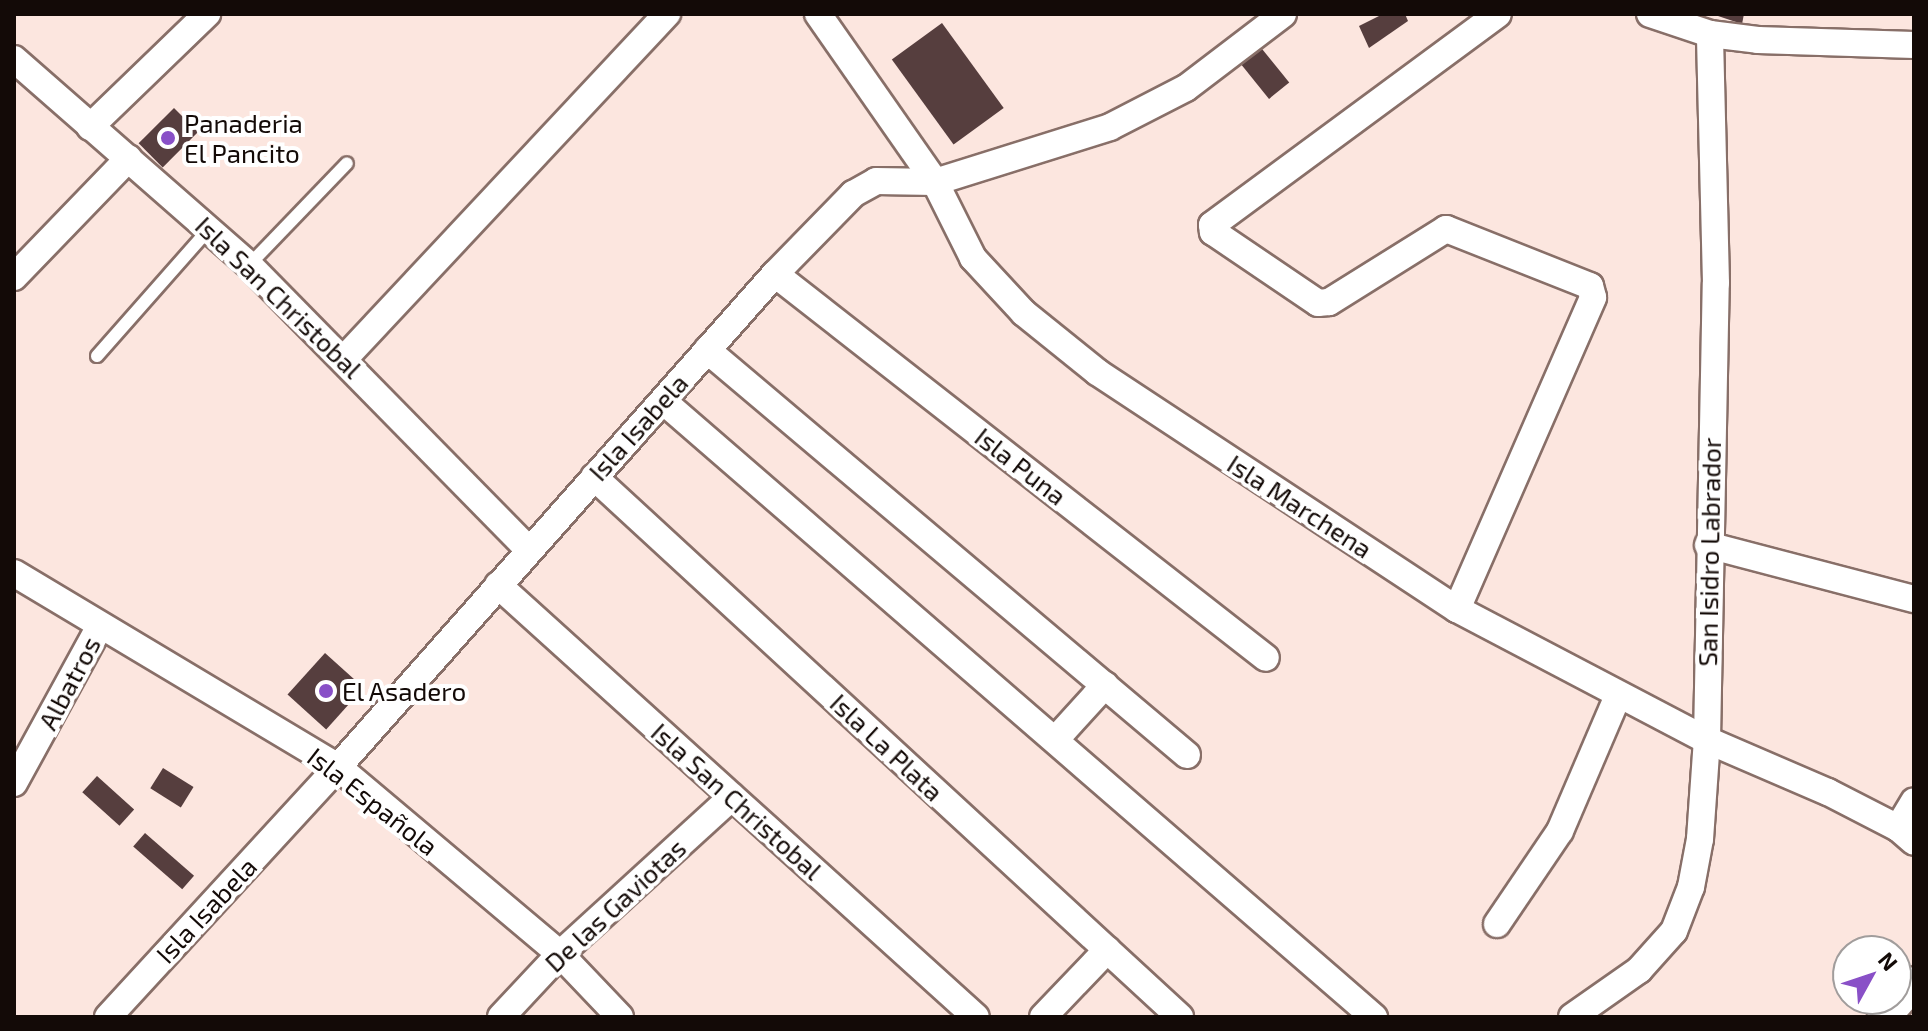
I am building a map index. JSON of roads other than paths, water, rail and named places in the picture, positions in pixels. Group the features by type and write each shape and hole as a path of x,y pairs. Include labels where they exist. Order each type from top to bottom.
{"street":[{"path":"90,127 207,14"},
{"path":"344,359 667,14"},
{"name":"Isla Marchena","path":"818,14 935,182 973,258 1024,313 1097,372 1457,609 1618,696 1906,835"},
{"name":"Isla Isabela","path":"108,1017 338,767 775,274 853,194 876,181 935,182 1110,127 1155,106 1283,14"},
{"path":"1457,609 1593,297 1590,286 1446,229 1329,302 1318,303 1213,232 1212,225 1215,218 1498,14"},
{"path":"1650,14 1710,34 1758,40 1914,45"},
{"name":"San Isidro Labrador","path":"1572,1017 1639,970 1674,931 1696,863 1707,740 1708,545 1716,283 1710,34"},
{"name":"Isla San Christobal","path":"14,59 249,265 529,550"},
{"path":"14,277 129,158"},
{"name":"Isla Puna","path":"775,274 1266,658"},
{"path":"707,350 1187,755"},
{"path":"663,401 1374,1017"},
{"name":"Isla La Plata","path":"594,477 1180,1017"},
{"path":"1708,545 1914,599"},
{"name":"Isla Española","path":"14,573 338,767 560,954 620,1017"},
{"name":"Isla San Christobal","path":"498,585 976,1017"},
{"name":"Albatros","path":"14,783 100,626"},
{"path":"1056,739 1105,685"},
{"path":"1497,924 1560,831 1618,696"},
{"name":"De las Gaviotas","path":"501,1017 560,954 732,797"},
{"path":"1906,835 1914,801"},
{"path":"1043,1017 1107,950"},
{"path":"1884,1017 1914,983"}],"lane":[{"path":"249,265 347,163"},
{"path":"97,356 210,228"}],"place":[{"name":"Panaderia El Pancito","path":"168,138"},
{"name":"El Asadero","path":"326,691"}]}
